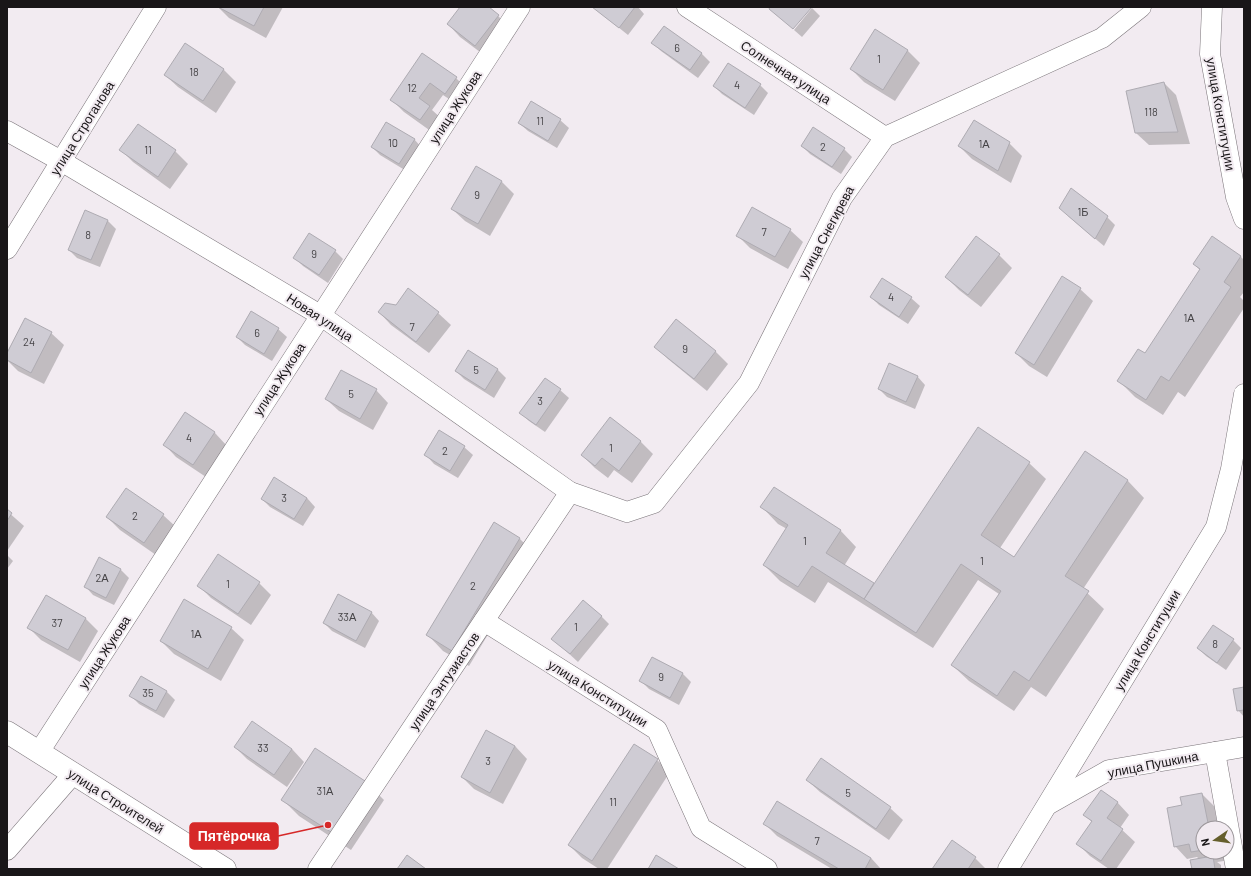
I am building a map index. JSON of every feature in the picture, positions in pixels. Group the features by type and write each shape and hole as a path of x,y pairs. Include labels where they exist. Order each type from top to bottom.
{"main road":[{"name":"улица Строителей","path":"7,732 225,869"}],"street":[{"name":"улица Строганова","path":"7,249 156,7"},
{"name":"улица Жукова","path":"39,752 520,7"},
{"name":"Солнечная улица","path":"687,7 885,137"},
{"path":"885,137 1102,38 1141,7"},
{"name":"улица Конституции","path":"1212,7 1210,54 1236,197 1244,219"},
{"name":"Новая улица","path":"7,131 61,161 320,315 570,492 627,512"},
{"name":"улица Снегирева","path":"627,512 654,503 748,383 842,198 885,137"},
{"name":"улица Конституции","path":"1008,869 1216,527 1237,468 1244,394"},
{"name":"улица Энтузиастов","path":"318,869 570,492"},
{"name":"улица Конституции","path":"484,621 657,730 701,828 767,869"},
{"name":"улица Пушкина","path":"1047,806 1109,770 1244,747"},
{"path":"1215,752 1236,869"},
{"path":"7,850 74,774"}],"building":[{"path":"218,7 264,7 254,26"},
{"path":"460,7 489,7 499,15 475,46 447,24"},
{"path":"592,7 635,7 619,28"},
{"path":"770,7 812,7 793,29 769,9"},
{"path":"664,26 702,53 690,70 651,43"},
{"path":"875,29 908,50 883,90 850,69"},
{"path":"185,43 224,69 203,101 164,75"},
{"path":"422,53 457,77 445,94 430,83 419,98 430,106 420,120 390,100"},
{"path":"728,63 761,84 745,108 713,86"},
{"path":"1164,82 1178,132 1135,133 1126,91"},
{"path":"531,101 561,119 548,141 518,123"},
{"path":"974,120 1010,142 998,171 958,146"},
{"path":"386,122 415,139 399,164 371,147"},
{"path":"138,124 176,150 158,177 119,150"},
{"path":"813,127 845,148 832,167 801,146"},
{"path":"476,166 502,181 478,224 451,209"},
{"path":"1071,188 1108,216 1095,239 1059,208"},
{"path":"752,207 791,229 775,257 736,236"},
{"path":"85,210 108,220 91,260 68,250"},
{"path":"309,233 336,250 319,275 293,258"},
{"path":"976,236 1000,254 968,295 945,277"},
{"path":"1212,236 1241,256 1224,282 1231,287 1169,381 1161,376 1146,400 1117,381 1138,349 1145,353 1200,269 1193,264"},
{"path":"1062,276 1081,288 1034,365 1015,353"},
{"path":"882,278 912,297 899,317 870,297"},
{"path":"408,288 439,312 416,342 378,312 385,303 396,305"},
{"path":"251,311 279,328 264,354 236,337"},
{"path":"25,318 52,332 31,373 7,360 7,353"},
{"path":"676,319 716,351 694,379 654,347"},
{"path":"468,350 498,369 485,390 455,371"},
{"path":"889,363 918,376 906,402 878,389"},
{"path":"341,370 377,389 360,419 325,399"},
{"path":"545,378 561,389 536,425 519,413"},
{"path":"185,412 215,432 193,465 163,445"},
{"path":"610,417 641,441 619,471 602,458 595,466 581,455"},
{"path":"978,427 1030,462 981,535 1014,557 1085,451 1128,480 1065,576 1089,591 1029,681 1014,671 997,696 951,665 1001,591 961,564 916,633 864,599"},
{"path":"439,430 465,446 450,471 424,455"},
{"path":"274,477 307,498 294,519 261,499"},
{"path":"774,487 841,530 826,553 874,583 864,599 812,566 798,587 763,565 788,525 760,507"},
{"path":"126,488 164,514 144,543 106,517"},
{"path":"7,509 12,513 7,521"},
{"path":"494,522 520,538 452,651 426,635"},
{"path":"218,554 260,582 238,614 197,586"},
{"path":"99,557 121,569 106,598 84,587"},
{"path":"338,594 372,612 356,641 323,623"},
{"path":"46,595 86,618 68,650 27,628"},
{"path":"184,599 232,627 208,669 160,641"},
{"path":"583,600 602,616 570,654 551,639"},
{"path":"1213,625 1234,639 1217,663 1197,648"},
{"path":"652,657 683,673 670,698 639,681"},
{"path":"141,676 167,691 156,711 129,696"},
{"path":"1244,687 1244,710 1237,711 1233,689"},
{"path":"252,721 292,749 274,775 234,747"},
{"path":"486,730 515,746 490,793 461,777"},
{"path":"634,744 658,759 592,861 568,845"},
{"path":"315,748 368,783 334,834 281,800"},
{"path":"821,758 891,807 876,829 806,780"},
{"path":"1101,790 1118,802 1107,818 1123,829 1101,861 1076,844 1092,821 1083,815"},
{"path":"1202,793 1207,820 1195,820 1195,851 1191,852 1189,844 1174,847 1167,808 1182,805 1180,797"},
{"path":"777,801 871,858 865,869 839,869 763,824"},
{"path":"952,840 976,857 968,869 932,869"},
{"path":"407,855 426,869 397,869"},
{"path":"656,855 679,869 648,869"},
{"path":"1190,860 1214,860 1215,869 1192,869"}],"place":[{"name":"Пятёрочка","path":"328,825"}]}
